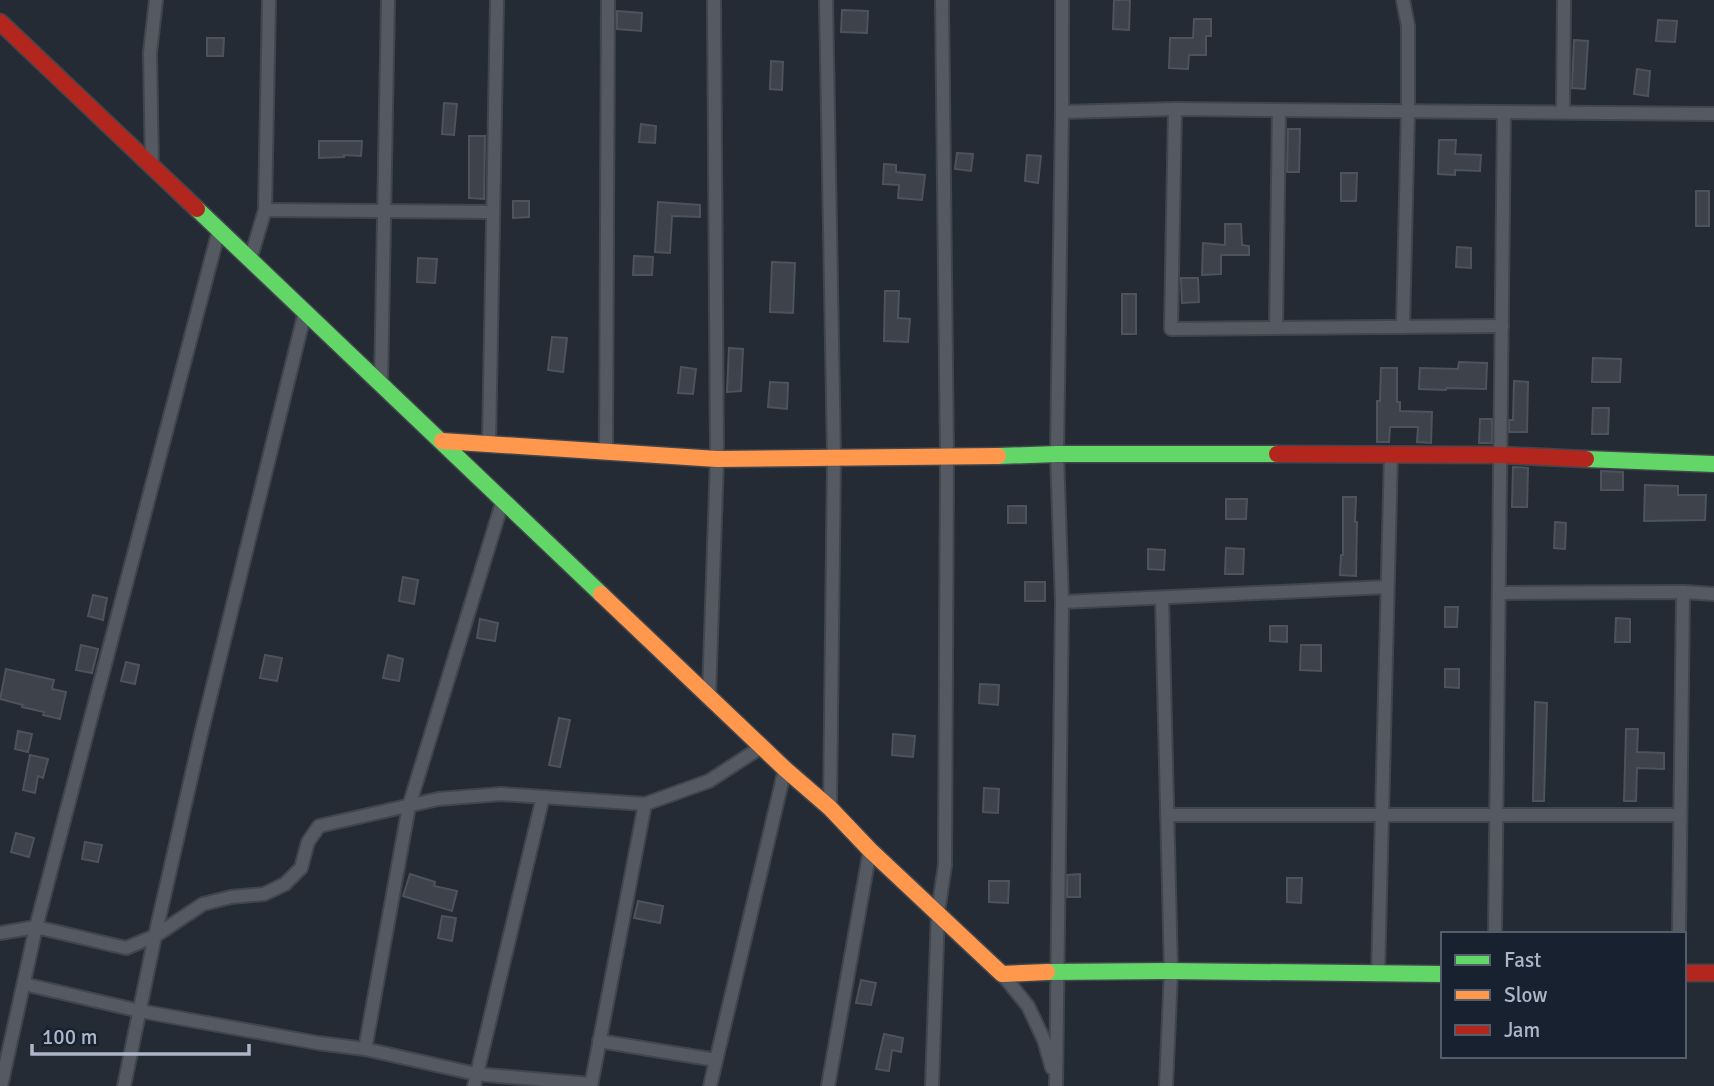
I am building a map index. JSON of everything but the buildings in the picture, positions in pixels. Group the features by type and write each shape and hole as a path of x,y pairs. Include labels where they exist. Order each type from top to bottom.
{"street":[{"path":"152,167 149,53 156,0"},
{"path":"250,260 265,210 270,0"},
{"path":"381,384 388,0"},
{"path":"489,444 496,0"},
{"path":"606,452 608,0"},
{"path":"709,695 717,459 714,0"},
{"path":"826,0 834,457 830,808"},
{"path":"932,1086 938,912 945,864 947,457 942,0"},
{"path":"1056,1085 1062,602 1057,454 1062,0"},
{"path":"1403,0 1408,26 1403,327"},
{"path":"1563,112 1564,0"},
{"path":"0,22 1002,974 1028,1006 1044,1040 1056,1085"},
{"path":"1062,112 1175,109 1714,114"},
{"path":"1175,109 1171,329 1502,326"},
{"path":"1276,328 1279,110"},
{"path":"1495,932 1504,112"},
{"path":"265,210 493,212"},
{"path":"1,1086 36,927 219,230"},
{"path":"124,1086 201,734 305,312"},
{"path":"442,441 717,459 1057,454 1391,454 1500,455 1714,464"},
{"path":"1378,975 1391,454"},
{"path":"365,1049 409,806 503,500"},
{"path":"1062,602 1387,587"},
{"path":"1679,932 1683,592"},
{"path":"1499,593 1714,594"},
{"path":"1163,598 1171,971 1166,1086"},
{"path":"0,933 36,927 126,948 155,936 203,904 231,897 264,894 285,884 300,868 308,842 318,827 438,799 501,794 645,804 709,782 763,746"},
{"path":"710,1086 785,769"},
{"path":"475,1080 543,797"},
{"path":"23,984 140,1011 365,1049 475,1080 591,1085 645,804"},
{"path":"1167,815 1680,815"},
{"path":"828,1086 870,850"},
{"path":"1002,974 1058,970 1441,974"},
{"path":"1686,973 1714,973"},
{"path":"599,1041 716,1059"}],"traffic: fast":[{"path":"197,209 601,594"},
{"path":"998,456 1277,454"},
{"path":"1586,459 1714,464"},
{"path":"1047,972 1441,974"}],"traffic: slow":[{"path":"442,441 717,459 998,456"},
{"path":"601,594 785,769 830,808 870,850 1002,974 1047,972"}],"traffic: jam":[{"path":"0,22 197,209"},
{"path":"1277,454 1500,455 1586,459"},
{"path":"1686,973 1714,973"}]}
